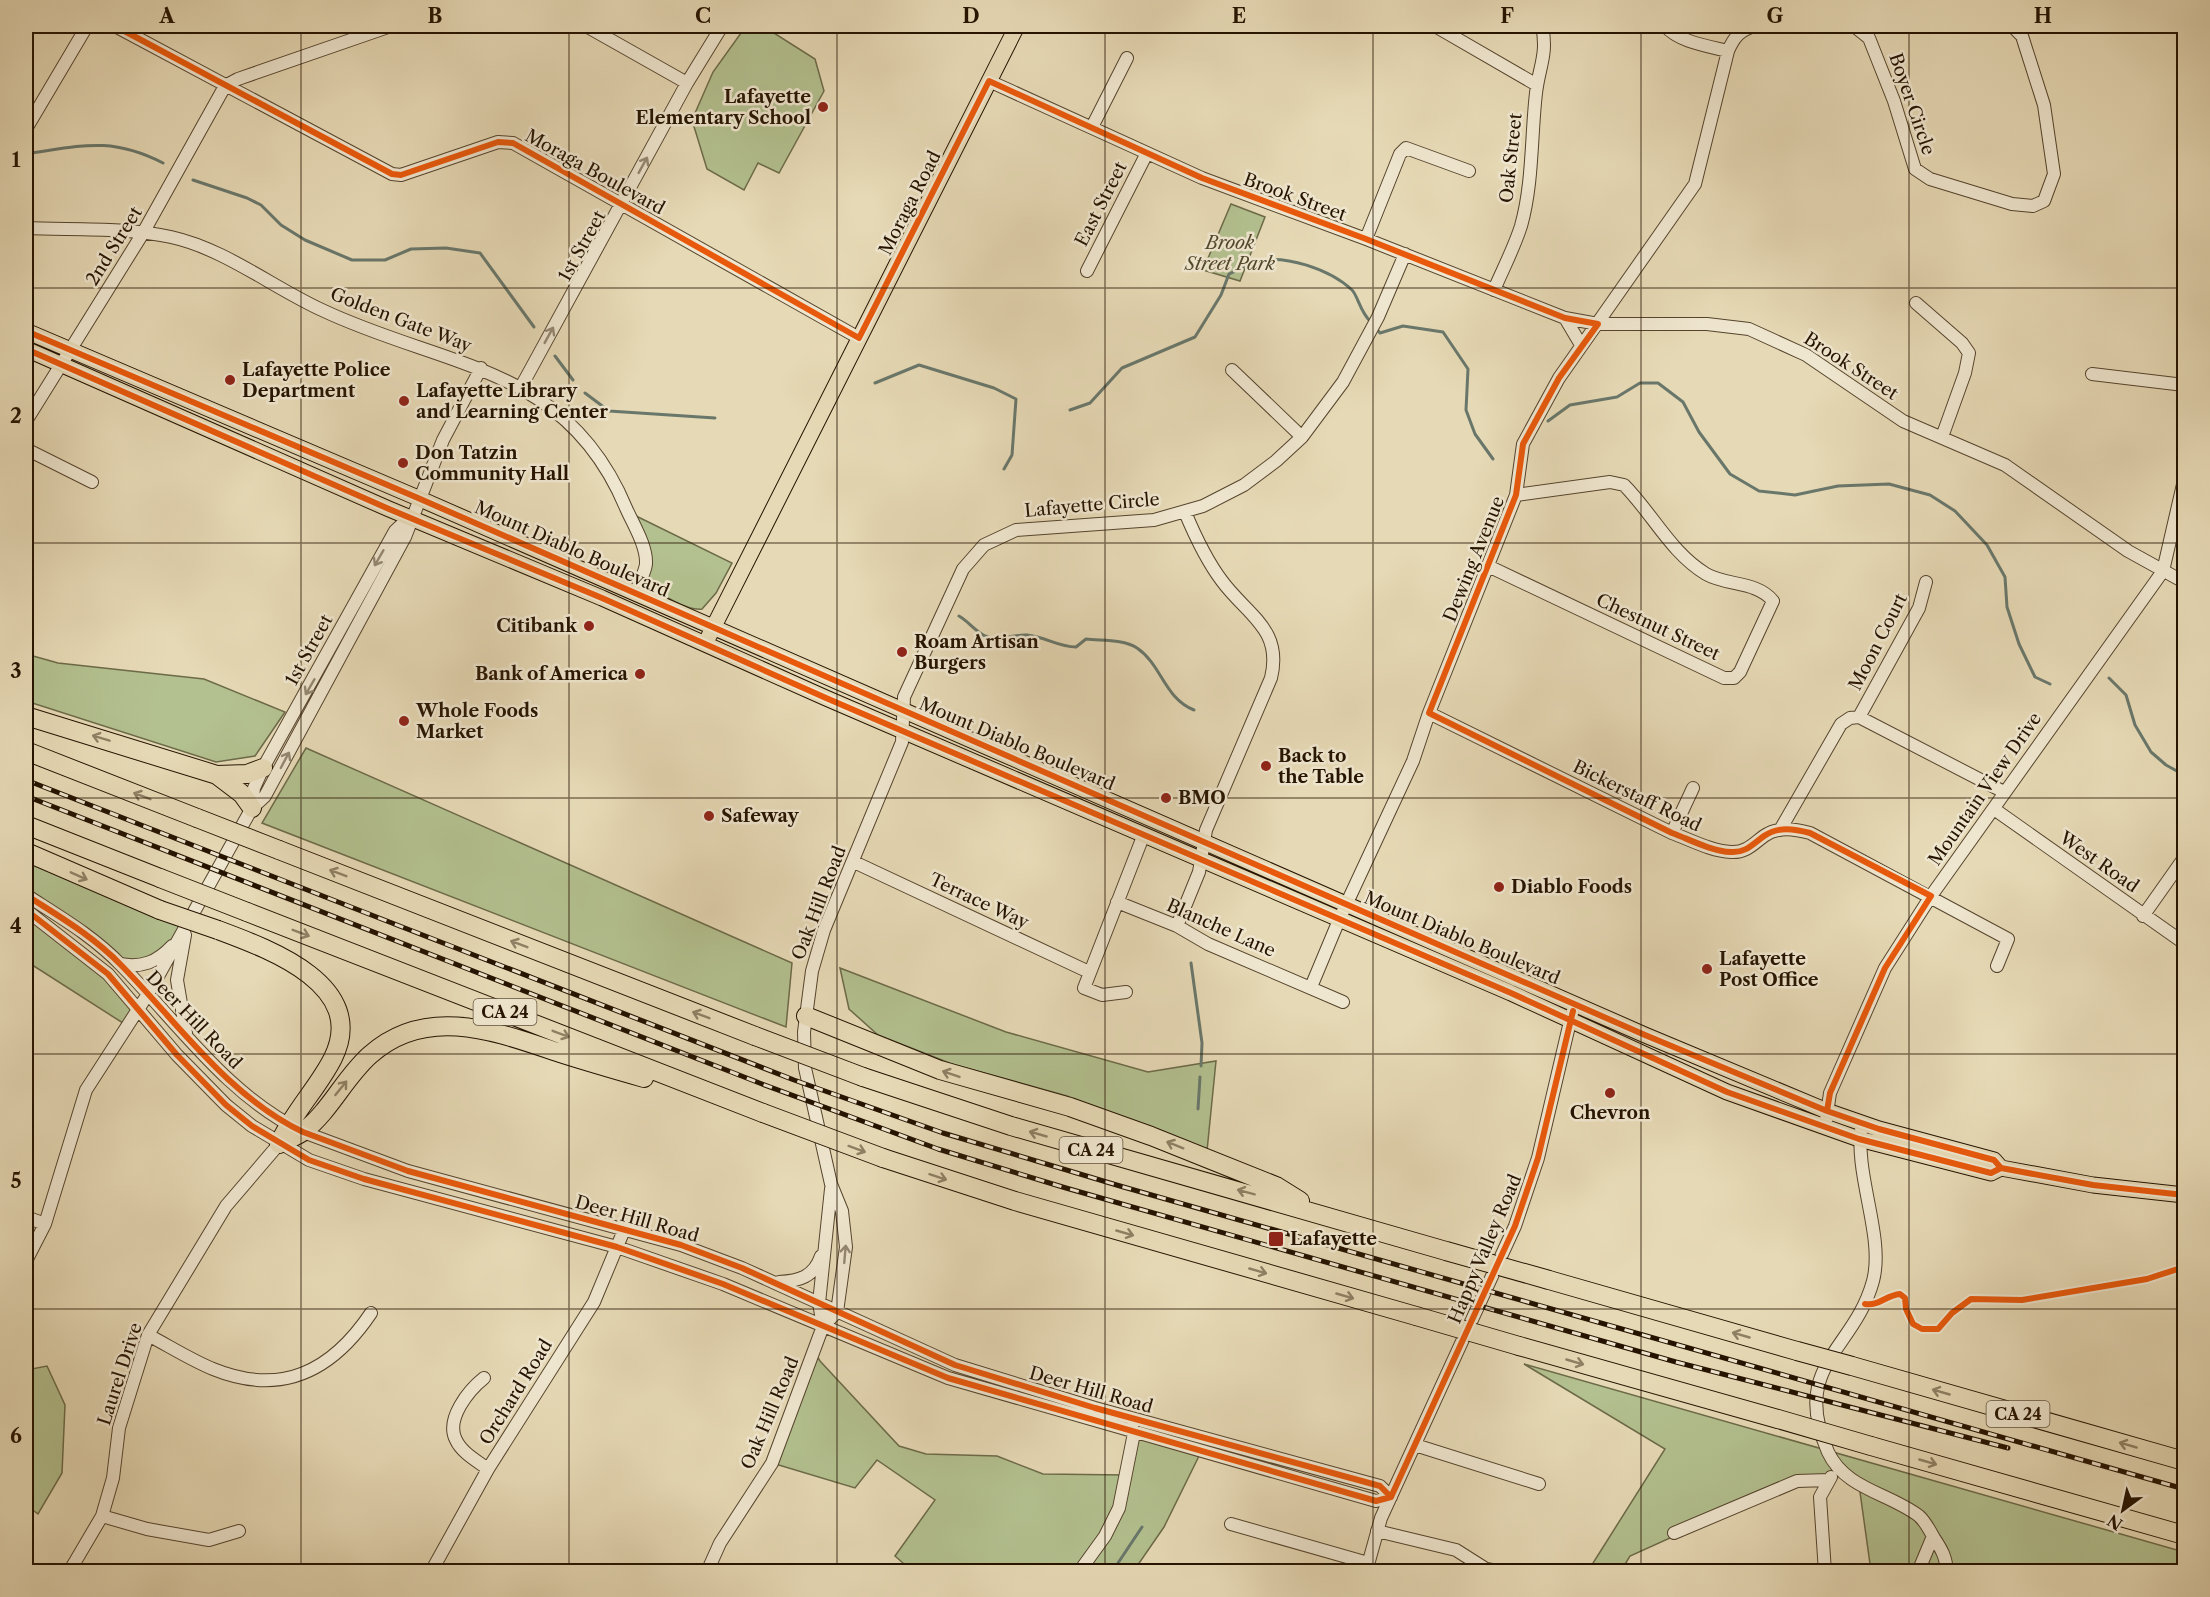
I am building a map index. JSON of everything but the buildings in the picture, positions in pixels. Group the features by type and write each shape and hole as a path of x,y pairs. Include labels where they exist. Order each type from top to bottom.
{"highway":[{"path":"26,716 217,775 247,774 263,768"},
{"name":"CA 24","path":"26,751 755,1036 863,1077 1021,1130 2184,1461"},
{"path":"217,775 242,794 252,808"},
{"name":"CA 24","path":"26,825 763,1113 883,1158 993,1195 2184,1535"},
{"path":"26,852 160,910 268,950 305,970 324,988 336,1009 339,1031 335,1053 295,1128"},
{"path":"806,1016 950,1073 1070,1107 1151,1136 1276,1186 1322,1215"},
{"path":"279,1144 377,1049 403,1034 439,1025 465,1026 497,1033 763,1113"}],"main road":[{"name":"Moraga Road","path":"705,644 1017,26"},
{"name":"Mount Diablo Boulevard","path":"26,331 418,498 903,712 1827,1111 1994,1160 2001,1168"},
{"name":"Mount Diablo Boulevard","path":"26,349 1570,1020 1727,1092 1859,1139 1990,1173 2001,1168 2093,1185 2184,1195"},
{"path":"1288,897 1298,894 1332,907 1346,904"},
{"path":"1339,920 1348,913 1383,927 1392,924"}],"street":[{"path":"26,129 87,26"},
{"name":"Moraga Boulevard","path":"115,26 392,174 401,175 505,141 622,203 859,338"},
{"path":"225,86 238,79 391,26"},
{"path":"586,26 687,83"},
{"name":"1st Street","path":"521,387 687,83 722,26"},
{"path":"1436,26 1537,85"},
{"name":"Oak Street","path":"1494,290 1521,225 1528,184 1537,85 1546,47 1542,26"},
{"path":"1665,26 1670,31 1697,43 1728,51 1733,39 1744,29 1755,26"},
{"name":"Boyer Circle","path":"1854,26 1869,38 1894,101 1915,169 1930,179 2012,204 2033,206 2044,201 2054,174 2044,105 2022,36 2012,26"},
{"name":"Dewing Avenue","path":"1339,920 1405,780 1429,713 1516,495 1523,444 1559,378 1695,184 1728,51"},
{"path":"1092,127 1126,58"},
{"name":"Brook Street","path":"989,81 1147,153 1280,209 1366,238 1565,318 1598,324 1707,324 1749,329 1806,355 1903,421 2005,465 2113,540 2184,582"},
{"name":"2nd Street","path":"26,421 143,233 225,86"},
{"path":"1366,238 1400,154 1406,148 1469,171"},
{"name":"East Street","path":"1087,271 1147,153"},
{"name":"Golden Gate Way","path":"26,228 143,233 196,243 323,310 481,368 521,387 561,415 585,439 607,468 643,547 646,564 635,594"},
{"path":"1185,512 1240,487 1276,461 1302,437 1343,382 1378,317 1405,254"},
{"path":"1916,303 1962,343 1969,353 1965,373 1942,437"},
{"path":"1565,318 1581,345"},
{"name":"1st Street","path":"26,1261 45,1224 86,1090 148,994 252,808 265,796 405,537 410,517 443,440 481,368"},
{"path":"1232,370 1302,437"},
{"path":"2092,374 2184,385"},
{"path":"26,449 92,482"},
{"name":"Mountain View Drive","path":"1825,1127 1830,1093 1875,989 1931,896 2163,571 2184,480"},
{"name":"Chestnut Street","path":"1488,566 1724,678 1734,678 1740,672 1773,599 1758,589 1720,580 1705,573 1680,554 1624,485 1610,482 1516,495"},
{"name":"Lafayette Circle","path":"903,712 904,697 963,569 984,545 1004,534 1030,528 1140,522 1185,512 1204,552 1222,582 1266,630 1275,660 1271,678 1206,830 1201,859 1177,926"},
{"name":"1st Street","path":"252,808 254,788 263,768 395,531 410,517"},
{"name":"Moon Court","path":"1859,717 1919,608 1926,582"},
{"path":"352,635 352,624 356,615 354,605"},
{"name":"Oak Hill Road","path":"707,1572 720,1543 772,1463 823,1326 837,1311 846,1247 842,1211 831,1185 805,1068 806,1016 817,952 903,742 903,712"},
{"name":"Bickerstaff Road","path":"1429,713 1672,833 1713,849 1732,852 1749,849 1766,835 1780,830"},
{"path":"1997,966 2008,939 1810,833 1780,830 1841,724 1850,718 1859,717 2004,792"},
{"path":"1672,833 1694,788"},
{"name":"West Road","path":"1994,809 2184,943"},
{"path":"1126,992 1102,994 1084,988 1144,834"},
{"path":"2143,916 2184,858"},
{"name":"Terrace Way","path":"854,862 1089,972"},
{"name":"Deer Hill Road","path":"26,895 86,932 120,964 187,1037 243,1092 295,1128 380,1163 681,1245 776,1282 955,1365 1129,1417 1380,1486 1391,1497"},
{"name":"Blanche Lane","path":"1117,902 1177,926 1208,944 1343,1002"},
{"name":"Deer Hill Road","path":"26,910 108,974 177,1056 226,1105 279,1144 309,1160 364,1179 617,1247 723,1284 948,1378 1376,1501 1391,1497"},
{"path":"1311,987 1339,920"},
{"path":"120,964 135,967 148,964 164,954 184,932"},
{"path":"184,932 177,980 179,1006 187,1037"},
{"name":"Happy Valley Road","path":"1367,1567 1377,1531 1391,1497 1521,1208 1538,1158 1575,1003"},
{"path":"1862,1123 1859,1139 1874,1244 1874,1280 1856,1318 1826,1361 1821,1375 1817,1415 1825,1442 1838,1470 1859,1485 1921,1518 1946,1556 1947,1572"},
{"name":"Laurel Drive","path":"69,1572 102,1516 113,1478 119,1428 148,1335 225,1206 279,1144"},
{"name":"Oak Hill Road","path":"823,1326 819,1303 831,1185"},
{"path":"26,1217 45,1224"},
{"name":"Orchard Road","path":"431,1572 488,1469 594,1302 624,1230"},
{"path":"776,1282 796,1281 817,1268 828,1232"},
{"path":"148,1335 214,1369 250,1379 292,1378 337,1356 354,1340 371,1313"},
{"path":"484,1378 472,1388 460,1407 454,1424 454,1439 488,1469"},
{"path":"1079,1572 1106,1536 1119,1508 1134,1433 1129,1417"},
{"path":"1415,1445 1539,1484"},
{"path":"1825,1572 1821,1497 1828,1480 1838,1470"},
{"path":"1674,1533 1797,1481 1828,1480"},
{"path":"102,1516 147,1529 209,1540 239,1531"},
{"path":"1231,1524 1367,1567"},
{"path":"1377,1531 1456,1550 1486,1569 1505,1572"},
{"path":"1918,1572 1933,1536"}],"green space":[{"path":"746,26 763,26 815,59 824,91 779,173 758,163 744,190 707,169 692,120 713,72"},
{"name":"Brook Street Park","path":"1231,204 1265,217 1240,281 1203,270"},
{"path":"630,513 732,563 716,593 702,609 674,601 650,584"},
{"path":"26,654 58,663 204,679 285,712 255,756 216,762 26,701"},
{"path":"306,748 792,963 786,1027 262,823"},
{"path":"26,861 118,901 187,927 181,937 135,967 26,895"},
{"path":"26,910 77,948 137,1010 126,1025 26,961"},
{"path":"840,968 1006,1032 1148,1072 1216,1061 1207,1151 1067,1096 952,1064 878,1035 849,1009"},
{"path":"815,1353 899,1446 926,1454 997,1456 1043,1474 1126,1475 1134,1433 1201,1452 1164,1527 1133,1572 912,1571 895,1556 935,1500 877,1460 855,1488 772,1463"},
{"path":"1524,1364 2184,1552 2184,1571 1871,1571 1859,1485 1836,1472 1826,1482 1796,1481 1630,1556 1621,1571 1588,1571 1665,1449"},
{"path":"47,1366 65,1405 62,1473 38,1514 26,1505 28,1457 26,1370"}],"waterway":[{"path":"26,154 80,146 111,146 127,149 163,163"},
{"path":"193,180 261,205 281,225 305,240 352,260 385,260 411,249 446,248 480,253 534,327"},
{"path":"1070,410 1090,403 1122,368 1195,337 1221,295 1229,274 1252,263 1279,260 1320,270 1352,290 1364,314 1371,322"},
{"path":"1375,327 1380,333 1403,326 1443,332 1468,369 1466,410 1475,434 1493,459"},
{"path":"555,356 573,380"},
{"path":"875,383 919,365 994,388 1016,399 1012,455 1004,469"},
{"path":"1548,421 1570,405 1617,397 1640,383 1658,383 1683,402 1699,432 1730,474 1759,491 1795,495 1838,486 1889,484 1930,495 1955,511 1987,545 2005,577 2007,607 2019,644 2035,677 2050,684"},
{"path":"585,393 609,411 715,418"},
{"path":"959,616 981,634 990,638 1027,635 1076,647 1086,639 1131,645 1152,663 1176,698 1194,710"},
{"path":"2109,678 2126,695 2135,725 2151,752 2166,765 2184,775"},
{"path":"1191,963 1202,1043 1201,1066"},
{"path":"1198,1109 1200,1077"},
{"path":"1112,1572 1142,1527"}],"railway":[{"path":"26,780 794,1080 943,1133 1120,1186 2184,1489"},
{"path":"26,796 762,1084 938,1149 1066,1188 1676,1362 2008,1448"}],"cycle path":[{"path":"115,26 392,174 401,175 498,142 513,143 859,338 989,81 1202,178 1366,239 1565,318 1598,324 1559,378 1523,444 1516,495 1429,713 1672,833 1701,845 1716,850 1736,852 1775,831 1787,829 1810,833 1931,896 1885,968 1830,1093 1827,1111"},
{"path":"26,331 418,498 1645,1035 1827,1111 1879,1129 1994,1160 2001,1168"},
{"path":"26,349 389,509 602,598 826,698 1511,993 1727,1092 1859,1139 1991,1173 2001,1168 2093,1185 2184,1195"},
{"path":"26,895 76,927 99,945 121,965 227,1079 276,1117 303,1132 408,1171 681,1245 742,1268 955,1365 1095,1408 1380,1486 1391,1497"},
{"path":"26,910 108,974 177,1055 226,1105 252,1126 309,1160 364,1179 617,1247 723,1284 948,1378 1376,1501 1391,1497"},
{"path":"1391,1497 1515,1226 1538,1158 1573,1011"},
{"path":"1865,1304 1900,1294 1905,1298 1906,1309 1913,1324 1922,1329 1938,1329 1952,1313 1971,1299 2022,1300 2147,1279 2184,1267"}],"place":[{"name":"Lafayette Elementary School","path":"823,107"},
{"name":"Lafayette Police Department","path":"230,380"},
{"name":"Lafayette Library and Learning Center","path":"404,401"},
{"name":"Don Tatzin Community Hall","path":"403,463"},
{"name":"Citibank","path":"589,626"},
{"name":"Roam Artisan Burgers","path":"902,652"},
{"name":"Bank of America","path":"640,674"},
{"name":"Whole Foods Market","path":"404,721"},
{"name":"Back to the Table","path":"1266,766"},
{"name":"BMO","path":"1166,798"},
{"name":"Safeway","path":"709,816"},
{"name":"Diablo Foods","path":"1499,887"},
{"name":"Lafayette Post Office","path":"1707,969"},
{"name":"Chevron","path":"1610,1093"},
{"name":"Lafayette","path":"1276,1239"}]}
